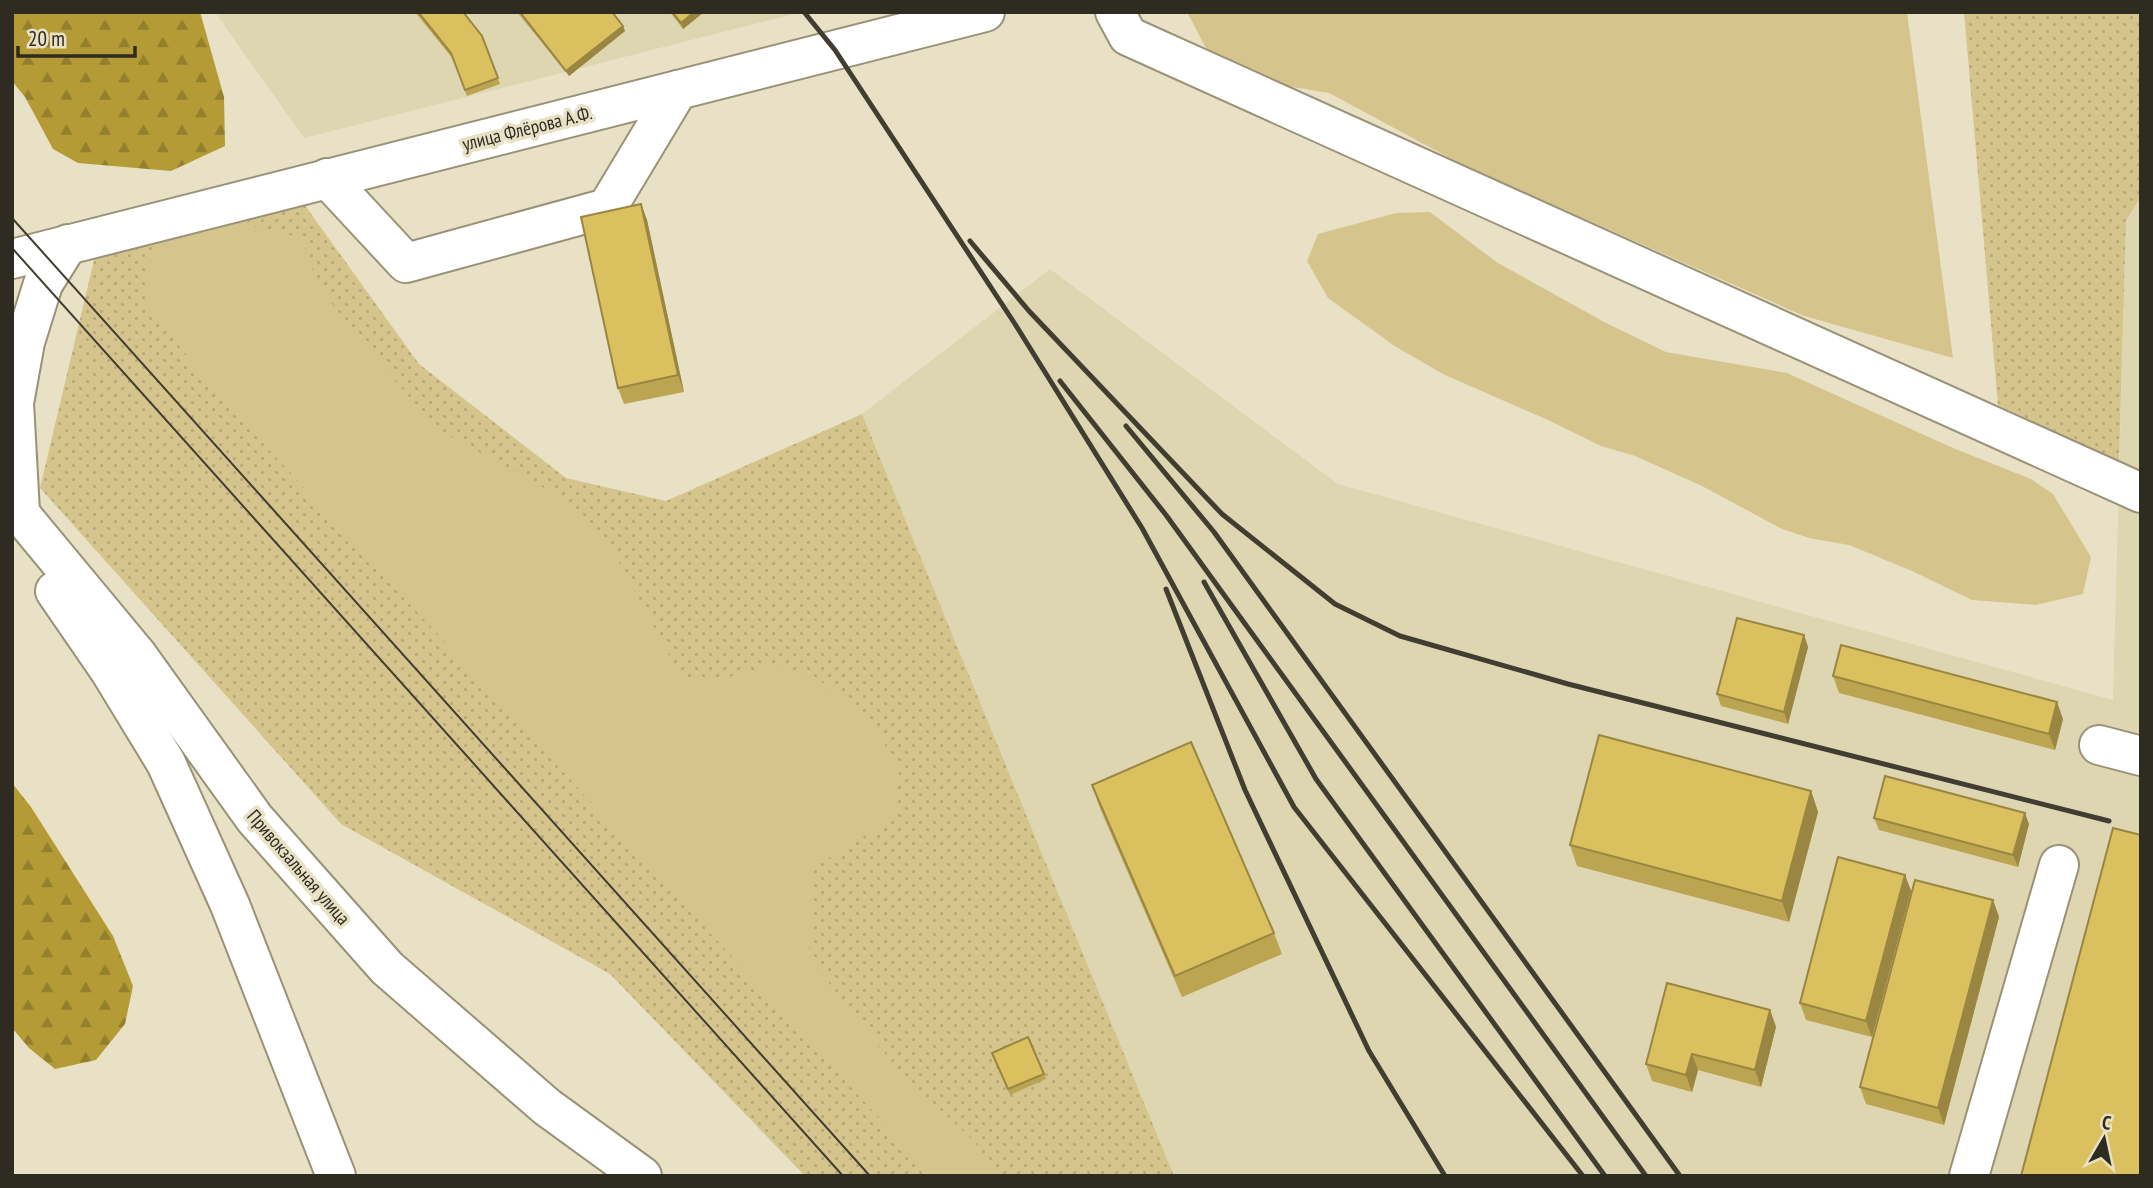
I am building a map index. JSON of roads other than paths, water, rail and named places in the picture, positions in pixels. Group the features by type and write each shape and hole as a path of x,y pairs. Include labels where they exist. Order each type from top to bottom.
{"street":[{"name":"улица Флёрова А.Ф.","path":"12,258 985,12"},
{"path":"1115,12 1128,36 2141,493"},
{"path":"327,178 405,263 607,208 678,90"},
{"path":"68,244 43,284 25,342 14,403 15,515 166,763 230,905 336,1176"},
{"name":"Привокзальная улица","path":"15,515 138,656 255,819 387,968 547,1107 642,1176"},
{"path":"2099,746 2141,756"},
{"path":"1969,1176 2059,865"}],"tram line":[{"path":"12,218 870,1176"},
{"path":"12,248 843,1176"}],"railway":[{"path":"804,12 835,50 1015,324 1142,528 1294,807 1583,1176"},
{"path":"970,241 1029,311 1222,514 1335,604 1400,636 1568,684 2109,821"},
{"path":"1060,381 1166,515 1646,1176"},
{"path":"1126,426 1214,532 1680,1176"},
{"path":"1204,582 1316,779 1605,1176"},
{"path":"1166,589 1245,790 1369,1051 1445,1176"}]}
